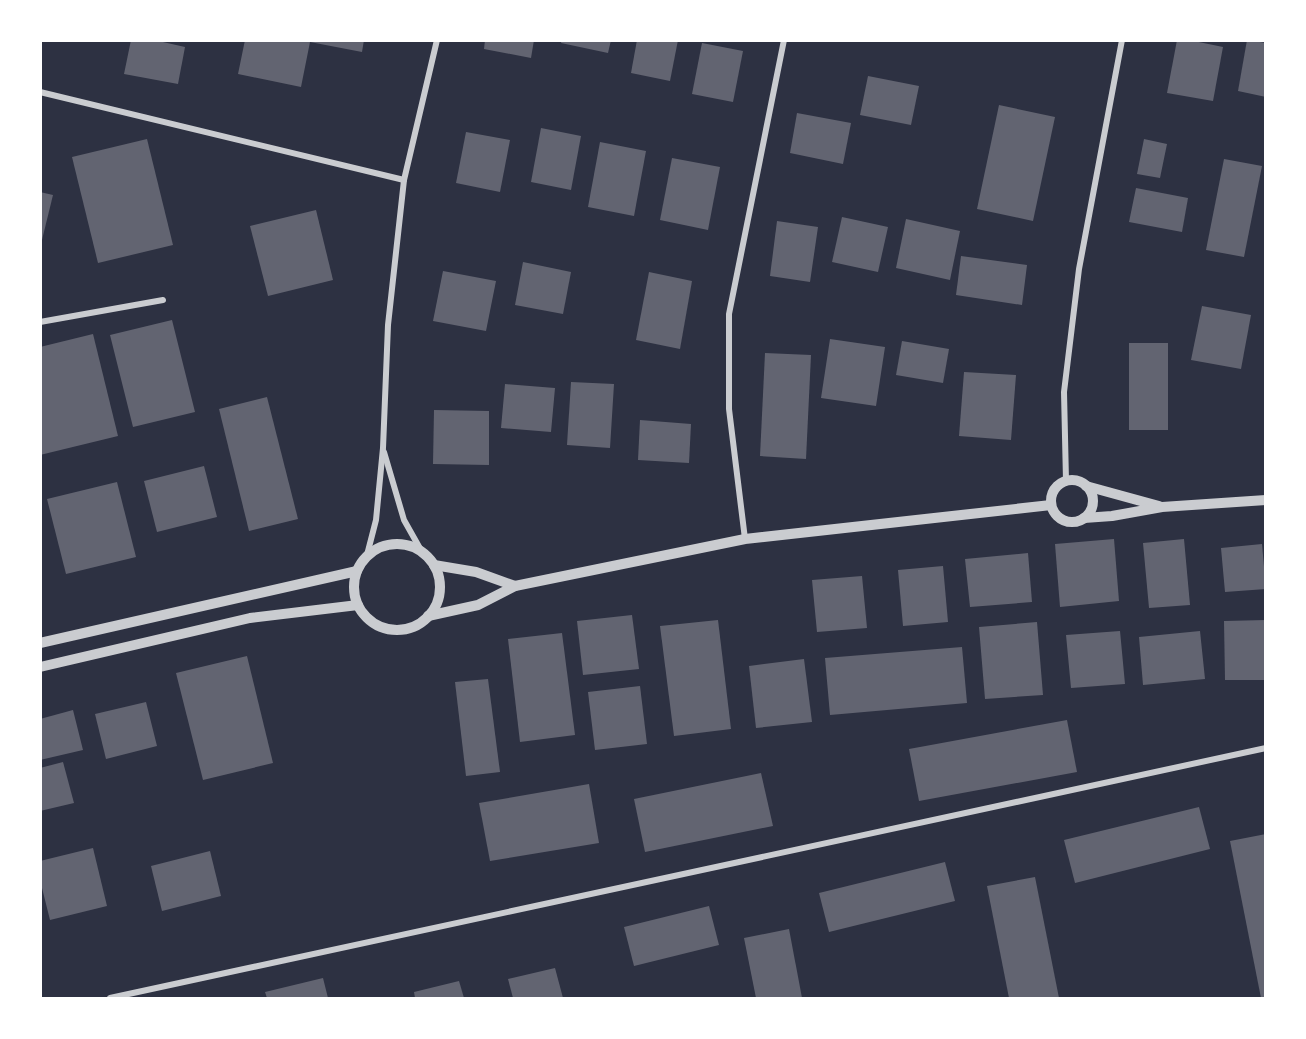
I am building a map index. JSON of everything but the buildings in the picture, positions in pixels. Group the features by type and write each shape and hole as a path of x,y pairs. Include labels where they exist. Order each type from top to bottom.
{"street":[{"path":"437,40 404,180 388,325 383,448 376,520 367,555 357,571 354,582 358,604 364,615 375,624 399,630 412,627 428,616 478,605 515,586 745,539 1051,505"},
{"path":"745,539 729,409 729,314 784,40"},
{"path":"1066,481 1064,392 1079,269 1122,40"},
{"path":"40,92 404,180"},
{"path":"40,322 163,300"},
{"path":"383,448 404,520 422,552 434,565 440,587 438,600 428,616"},
{"path":"1086,486 1093,500 1092,507 1084,518 1078,522 1064,521 1058,517 1051,505 1052,493 1060,484 1073,480 1086,486 1162,507"},
{"path":"1084,518 1112,516 1162,507 1266,500"},
{"path":"367,555 384,545 396,544 410,545 422,552"},
{"path":"434,565 476,572 515,586"},
{"path":"40,643 357,571"},
{"path":"40,668 250,618 358,604"},
{"path":"110,999 1266,748"}]}
